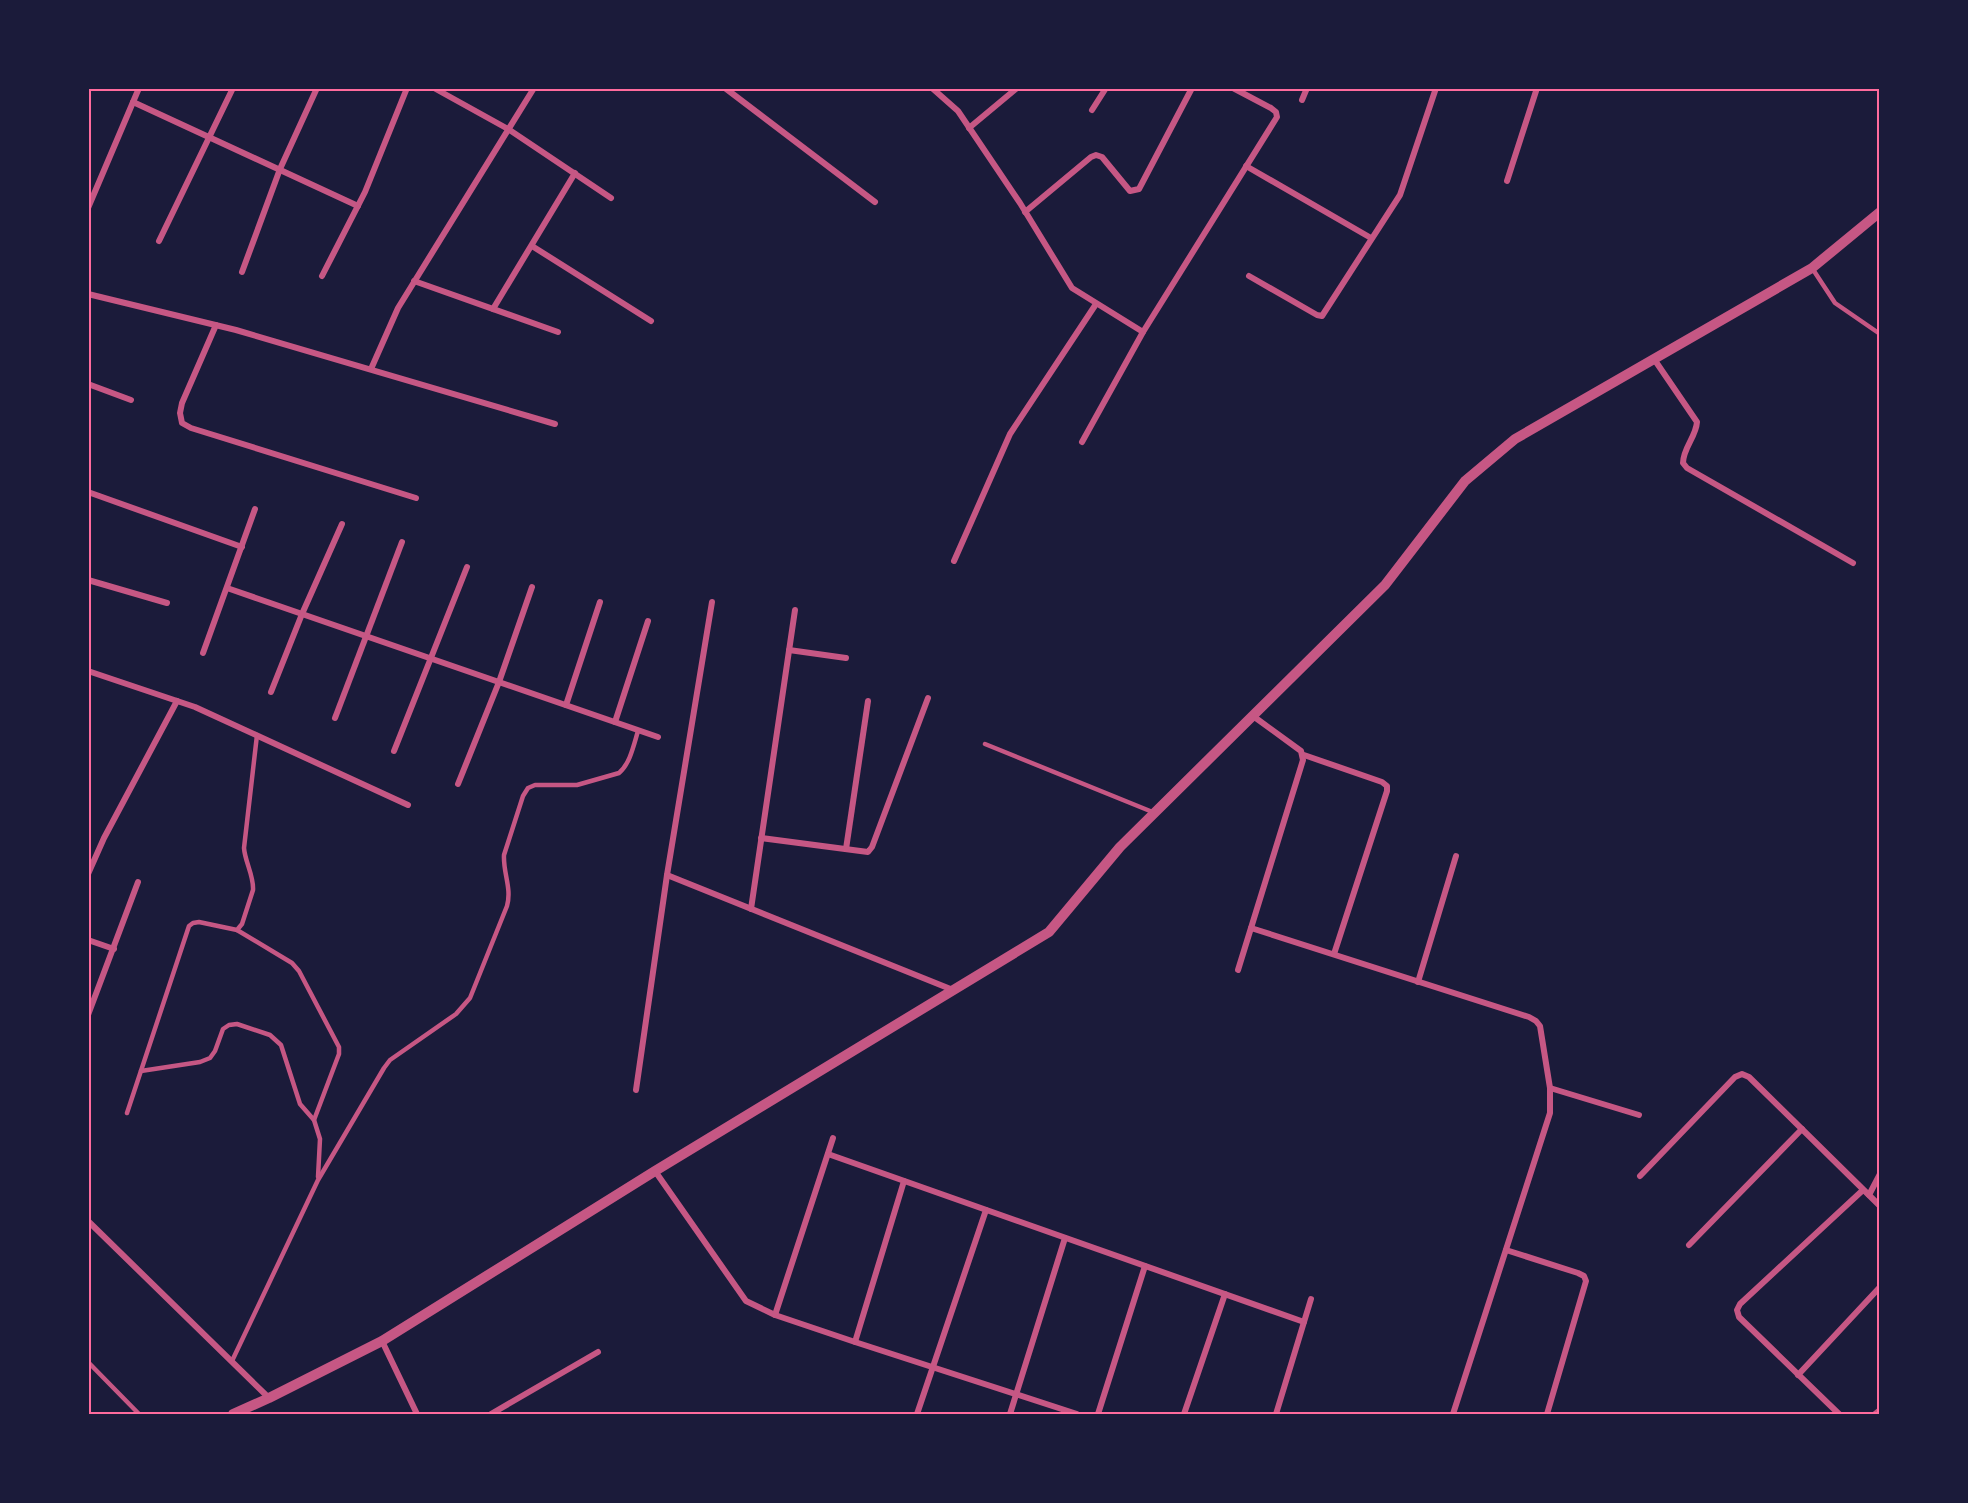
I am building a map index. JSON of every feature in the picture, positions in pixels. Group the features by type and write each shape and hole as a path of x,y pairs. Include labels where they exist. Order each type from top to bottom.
{"street":[{"path":"88,208 139,88"},
{"path":"159,241 233,88"},
{"path":"242,272 280,170 317,88"},
{"path":"322,276 358,206 407,88"},
{"path":"434,88 508,129 611,198"},
{"path":"371,369 392,320 414,281 534,88"},
{"path":"725,88 875,202"},
{"path":"932,88 958,111 1025,212 1068,283 1078,292 1143,333"},
{"path":"969,128 1017,88"},
{"path":"1092,110 1106,88"},
{"path":"1025,212 1096,155 1102,157 1130,191 1139,189 1192,88"},
{"path":"1302,99 1307,88"},
{"path":"1249,276 1317,315 1322,315 1371,238 1394,207 1436,88"},
{"path":"1507,181 1537,88"},
{"path":"1082,442 1143,333 1274,122 1276,112 1236,89"},
{"path":"133,102 358,206"},
{"path":"1246,166 1371,238"},
{"path":"493,309 575,173"},
{"path":"232,1414 269,1398 382,1341 655,1171 1048,932 1120,847 1385,585 1465,481 1491,458 1515,440 1812,268 1880,212"},
{"path":"532,246 651,321"},
{"path":"414,281 558,332"},
{"path":"88,294 216,325 555,424"},
{"path":"954,561 1010,434 1096,304"},
{"path":"216,325 182,403 180,413 182,423 416,498"},
{"path":"1654,359 1698,422 1683,456 1683,463 1853,563"},
{"path":"88,384 131,400"},
{"path":"88,492 242,547"},
{"path":"203,653 255,509"},
{"path":"271,692 302,614 342,524"},
{"path":"335,718 402,542"},
{"path":"394,751 467,567"},
{"path":"88,580 167,603"},
{"path":"458,784 499,682 532,587"},
{"path":"227,588 658,737"},
{"path":"566,705 600,602"},
{"path":"636,1090 667,875 712,602"},
{"path":"751,909 795,610"},
{"path":"615,722 648,621"},
{"path":"789,650 846,658"},
{"path":"88,672 177,701 257,735 408,805"},
{"path":"761,838 868,852 872,847 928,698"},
{"path":"88,874 104,838 177,701"},
{"path":"846,849 868,701"},
{"path":"1253,716 1304,755 1382,782 1387,786 1334,954"},
{"path":"1238,970 1304,755"},
{"path":"1418,982 1456,856"},
{"path":"667,875 953,990"},
{"path":"88,1015 138,882"},
{"path":"1251,928 1536,1021 1540,1026 1550,1088 1550,1113 1453,1414"},
{"path":"88,940 114,949"},
{"path":"1640,1176 1735,1077 1743,1074 1749,1077 1880,1206"},
{"path":"1550,1088 1639,1115"},
{"path":"1689,1245 1802,1129"},
{"path":"775,1315 833,1138"},
{"path":"828,1154 1304,1322"},
{"path":"655,1171 746,1301 775,1315 1077,1414"},
{"path":"1839,1414 1739,1317 1737,1310 1740,1304 1866,1193 1880,1174"},
{"path":"855,1342 904,1181"},
{"path":"917,1414 986,1210"},
{"path":"88,1221 269,1398"},
{"path":"1010,1414 1065,1238"},
{"path":"1506,1250 1578,1272 1584,1276 1586,1281 1548,1414"},
{"path":"1098,1414 1145,1266"},
{"path":"1798,1375 1880,1287"},
{"path":"1184,1414 1225,1294"},
{"path":"1276,1414 1311,1299"},
{"path":"382,1341 417,1414"},
{"path":"491,1414 598,1352"},
{"path":"1875,1414 1880,1410"}],"lane":[{"path":"1812,268 1840,309 1880,334"},
{"path":"232,1361 318,1180 390,1060 456,1014 470,998 507,906 510,891 504,855 523,795 528,788 535,785 577,785 619,773 624,769 638,731"},
{"path":"237,930 242,924 254,885 244,848 257,735"},
{"path":"985,744 1155,813"},
{"path":"127,1113 189,927 199,922 237,930 292,963 299,971 339,1047 339,1054 314,1120"},
{"path":"141,1071 200,1062 210,1058 215,1052 223,1029 229,1024 237,1024 270,1035 281,1045 302,1108 314,1120 321,1143 318,1180"},
{"path":"88,1362 139,1414"}]}
